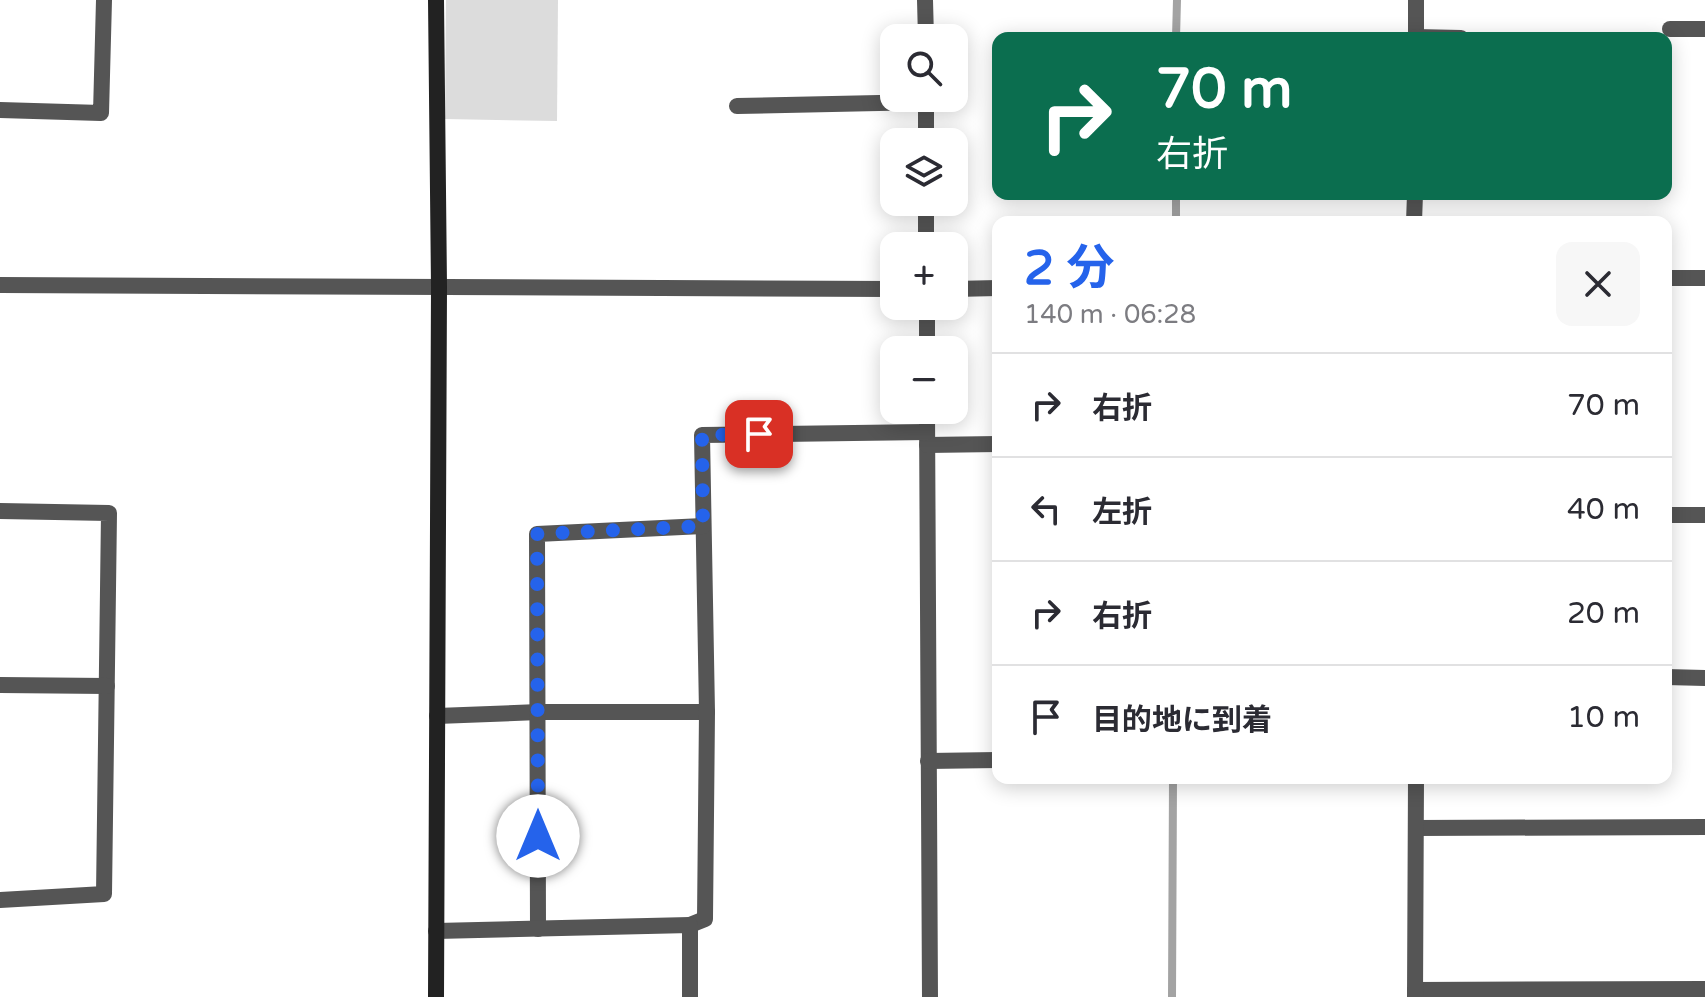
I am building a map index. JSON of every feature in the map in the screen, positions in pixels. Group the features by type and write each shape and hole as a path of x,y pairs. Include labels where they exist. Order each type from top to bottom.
{"street":[{"path":"0,110 101,113 104,0"},
{"path":"436,0 439,287 436,997"},
{"path":"925,0 926,24"},
{"path":"1416,0 1416,32"},
{"path":"1670,29 1705,29"},
{"path":"737,106 880,101"},
{"path":"1672,278 1705,278"},
{"path":"0,285 880,289"},
{"path":"968,289 992,288"},
{"path":"927,424 930,997"},
{"path":"436,931 690,925 705,919 707,712 702,435 927,438 992,443"},
{"path":"0,511 109,513 104,894 0,900"},
{"path":"1672,515 1705,515"},
{"path":"538,929 537,534 703,526"},
{"path":"1672,677 1705,678"},
{"path":"0,685 107,686"},
{"path":"437,716 539,712 707,712"},
{"path":"928,761 992,760"},
{"path":"1416,784 1415,993 1705,989"},
{"path":"1416,828 1705,827"},
{"path":"690,925 690,997"}],"shaded area":[{"path":"446,0 558,0 557,121 445,119"}],"waterway":[{"path":"1176,32 1177,0"},
{"path":"1176,200 1176,216"},
{"path":"1172,997 1173,784"}],"route":[{"path":"538,836 537,534 703,526 702,435 759,434"}]}
